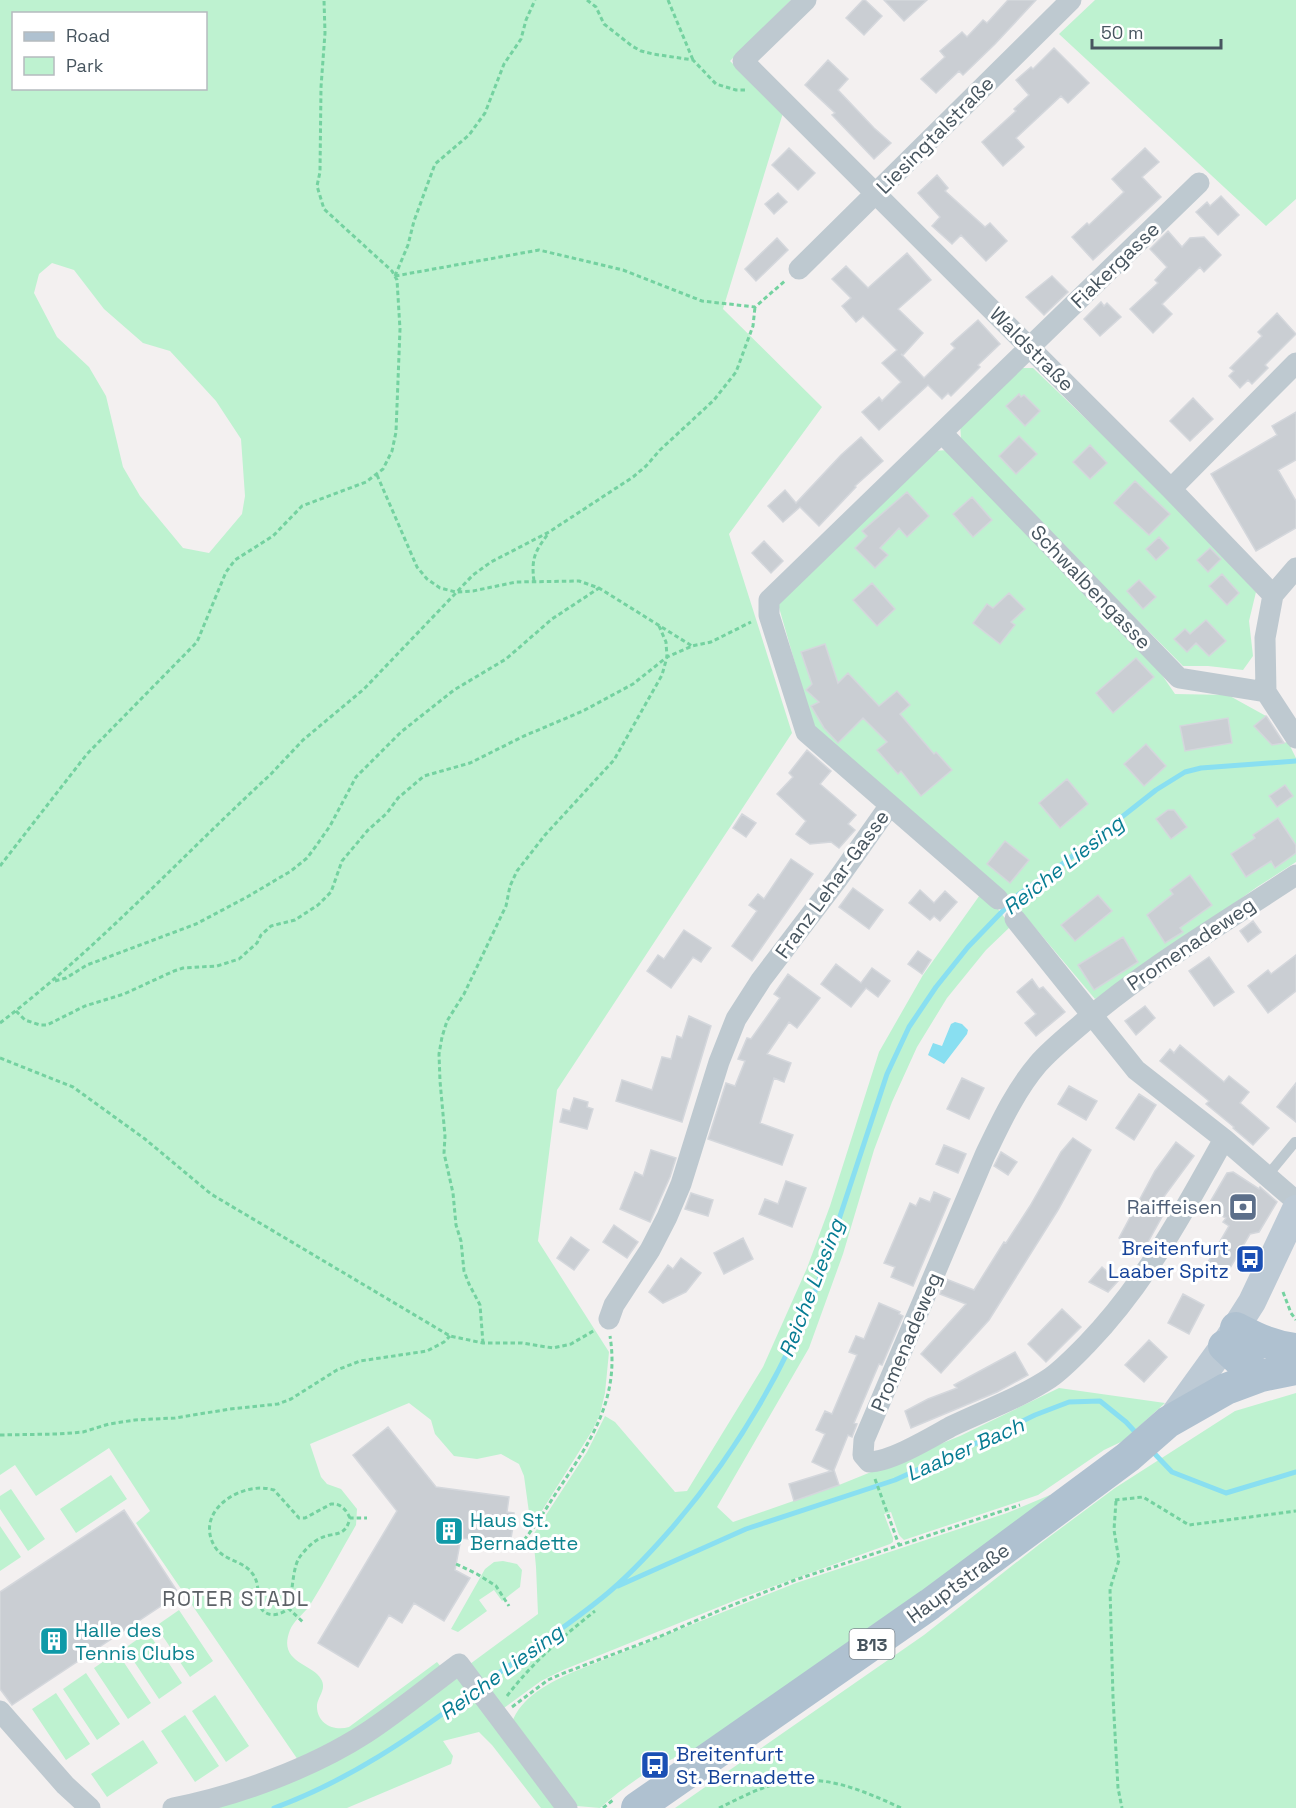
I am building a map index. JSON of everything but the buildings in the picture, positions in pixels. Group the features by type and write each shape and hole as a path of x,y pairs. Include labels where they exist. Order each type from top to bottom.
{"main road":[{"path":"1167,1424 1230,1337 1270,1266 1294,1217"},
{"path":"1230,1337 1279,1348 1296,1349"},
{"path":"1230,1337 1239,1361 1261,1376"},
{"name":"B13","path":"1167,1424 1226,1389 1261,1376 1296,1369"},
{"name":"Hauptstraße","path":"637,1808 930,1604 1129,1456 1167,1424"}],"street":[{"name":"Waldstraße","path":"806,0 742,61 1171,489 1273,595"},
{"name":"Liesingtalstraße","path":"799,269 1071,0"},
{"name":"Fiakergasse","path":"1030,348 1199,183"},
{"path":"770,615 769,600 773,595 1030,348"},
{"path":"1171,489 1296,363"},
{"name":"Schwalbengasse","path":"942,433 1179,678 1266,692"},
{"path":"1296,568 1273,595 1265,639 1266,692 1296,738"},
{"name":"Franz Lehar-Gasse","path":"609,1319 614,1305 650,1250 668,1217 681,1184 719,1062 736,1019 761,980 837,880 890,805 806,732 770,615"},
{"path":"890,805 998,899"},
{"name":"Promenadeweg","path":"1224,1139 1168,1239 1128,1297 1073,1359 1052,1377 1024,1393 901,1452 877,1462 869,1462 862,1455 864,1440 985,1155 1024,1081 1038,1063 1122,990 1296,874"},
{"path":"1015,919 1136,1070 1267,1176 1294,1217"},
{"path":"173,1808 192,1805 277,1778 326,1757 367,1733 459,1665 567,1808"},
{"path":"0,1711 65,1785 90,1808"}],"lane":[{"path":"1267,1176 1295,1142"}],"path":[{"path":"324,0 326,33 321,87 320,172 317,186 320,198 324,209 395,276"},
{"path":"0,866 87,754 197,642 226,572 235,560 273,536 302,506 366,482 378,475 388,462 396,432 400,329 395,276 408,245 414,221 435,164 470,135 485,113 504,64 521,39 535,0"},
{"path":"586,0 596,7 604,24 632,46 641,51 693,60"},
{"path":"668,0 693,60 716,84 723,88 745,90 762,80"},
{"path":"395,276 539,250 623,270 702,302 755,307"},
{"path":"0,1023 53,982 272,774 294,748 364,689 473,575 491,562 549,532 633,477 714,400 736,372 753,326 755,307 799,269"},
{"path":"378,475 417,567 427,579 440,588 456,592 473,591 516,582 579,581 599,588 692,646"},
{"path":"534,581 532,566 534,557 549,532"},
{"path":"53,982 66,978 87,965 196,924 291,871 307,858 330,826 356,777 401,732 454,690 506,659 552,619 599,588"},
{"path":"16,1011 25,1020 47,1025 85,1006 124,994 174,971 183,968 217,966 239,959 271,926 296,920 324,900 331,892 342,861 412,784 433,773 470,763 524,736 583,711 633,684 667,657 692,646 711,642 770,615"},
{"path":"483,1343 480,1305 464,1271 453,1193 444,1153 445,1136 441,1114 440,1072 442,1037 447,1021 464,994 506,906 510,886 517,871 545,835 614,760 662,675 667,657 666,642 659,626"},
{"path":"0,1058 74,1088 145,1139 211,1194 450,1336 483,1343 522,1342 553,1348 563,1347 582,1338 609,1319 613,1352 609,1394 602,1416 586,1448 524,1540"},
{"path":"1283,1289 1282,1294 1296,1320"},
{"path":"0,1435 83,1432 109,1424 135,1420 175,1418 278,1404 291,1399 337,1370 360,1361 427,1351 450,1336"},
{"path":"875,1480 899,1545"},
{"path":"288,1608 273,1615 263,1610 258,1583 251,1572 243,1564 222,1555 217,1550 210,1533 211,1521 216,1510 240,1491 252,1488 271,1488 278,1492 299,1518 305,1518 335,1504 343,1507 350,1518"},
{"path":"1111,1495 1116,1501 1114,1530 1119,1560 1110,1589 1113,1708 1122,1808"},
{"path":"1116,1501 1143,1497 1189,1525 1296,1512"},
{"path":"496,1714 548,1680 795,1580 1028,1502"},
{"path":"350,1518 367,1518"},
{"path":"288,1608 292,1578 298,1561 316,1540 337,1535 345,1530 350,1518"},
{"path":"456,1564 496,1586 509,1606"},
{"path":"288,1608 304,1623"},
{"path":"496,1714 522,1675 557,1641 595,1611"},
{"path":"719,1808 767,1787 783,1782 808,1779 829,1781 862,1791 901,1808"}],"green space":[{"path":"0,0 791,0 730,61 783,113 723,309 822,407 729,534 792,733 557,1090 538,1241 609,1352 605,1393 600,1414 592,1431 531,1527 524,1476 519,1464 501,1454 477,1459 454,1456 435,1434 431,1420 409,1403 310,1444 321,1477 327,1484 341,1489 357,1509 356,1525 310,1605 292,1626 287,1641 292,1656 317,1674 323,1683 317,1705 319,1717 332,1727 349,1727 437,1662 441,1667 356,1732 298,1760 136,1523 150,1511 109,1448 36,1496 15,1465 0,1475","holes":["52,263 74,270 104,309 143,343 170,351 216,401 241,439 245,496 242,514 209,553 183,548 140,496 123,467 106,396 89,367 57,337 34,293 39,274"]},
{"path":"1095,0 1296,0 1296,199 1266,226 1059,34"},
{"path":"1020,368 1033,368 1153,483 1256,592 1249,621 1253,656 1243,670 1183,666 961,440 960,422"},
{"path":"948,450 1149,656 1175,694 1228,695 1266,716 1255,727 1272,745 1288,742 1296,758 1296,862 1095,999 1005,892 813,726 778,604 933,451"},
{"path":"982,892 1011,926 986,950 947,998 917,1047 892,1102 874,1150 843,1254 809,1348 717,1507 733,1522 839,1485 960,1436 1059,1388 1165,1403 1123,1441 1104,1450 1038,1495 904,1540 899,1535 891,1512 884,1514 893,1538 890,1544 741,1598 563,1670 541,1681 504,1708 470,1664 538,1614 533,1535 587,1452 605,1416 615,1422 675,1492 687,1491 763,1367 807,1268 830,1206 879,1052 923,975"},
{"path":"1296,1393 1296,1808 675,1808 924,1635 1115,1488 1235,1411"},
{"path":"111,1475 127,1499 76,1533 60,1509"},
{"path":"11,1489 45,1539 28,1551 0,1509 0,1496"},
{"path":"1050,1495 1059,1497 696,1750 670,1760 645,1774 600,1808 577,1806 512,1723 522,1705 529,1698 573,1672 796,1583 1007,1513"},
{"path":"0,1526 21,1557 0,1571"},
{"path":"494,1562 517,1564 522,1570 520,1587 502,1601 494,1590 479,1600 487,1611 458,1632 451,1629 485,1569"},
{"path":"179,1610 213,1661 190,1677 156,1626"},
{"path":"148,1632 182,1683 159,1699 125,1648"},
{"path":"117,1652 151,1703 128,1719 94,1668"},
{"path":"86,1673 120,1724 97,1740 63,1689"},
{"path":"457,1675 559,1808 541,1808 492,1745 479,1732 443,1741 453,1756 451,1764 347,1808 210,1808"},
{"path":"56,1693 90,1744 66,1760 32,1709"},
{"path":"215,1695 249,1746 226,1762 192,1711"},
{"path":"185,1715 219,1766 195,1782 161,1731"},
{"path":"143,1740 158,1763 107,1797 91,1774"}],"water":[{"path":"955,1022 962,1024 968,1030 967,1034 944,1064 928,1055 933,1043 942,1046 951,1024"}],"waterway":[{"name":"Reiche Liesing","path":"482,1685 574,1620 630,1573 694,1501 735,1444 771,1385 816,1289 887,1074 909,1027 936,987 968,947 1019,894 1061,865 1156,790 1185,772 1201,768 1296,761"},
{"name":"Laaber Bach","path":"618,1586 746,1529 895,1480 1035,1415 1069,1402 1100,1401 1138,1435"},
{"name":"Laaber Bach","path":"1152,1451 1172,1472 1226,1493 1296,1472"},
{"name":"Reiche Liesing","path":"274,1808 328,1785 378,1757 474,1691"}],"place":[{"name":"Raiffeisen","path":"1243,1207"},
{"name":"Breitenfurt Laaber Spitz","path":"1250,1259"},
{"name":"Haus St. Bernadette","path":"449,1531"},
{"name":"Halle des Tennis Clubs","path":"54,1641"},
{"name":"Breitenfurt St. Bernadette","path":"655,1765"}],"district":[{"name":"ROTER STADL","path":"236,1598"}]}
